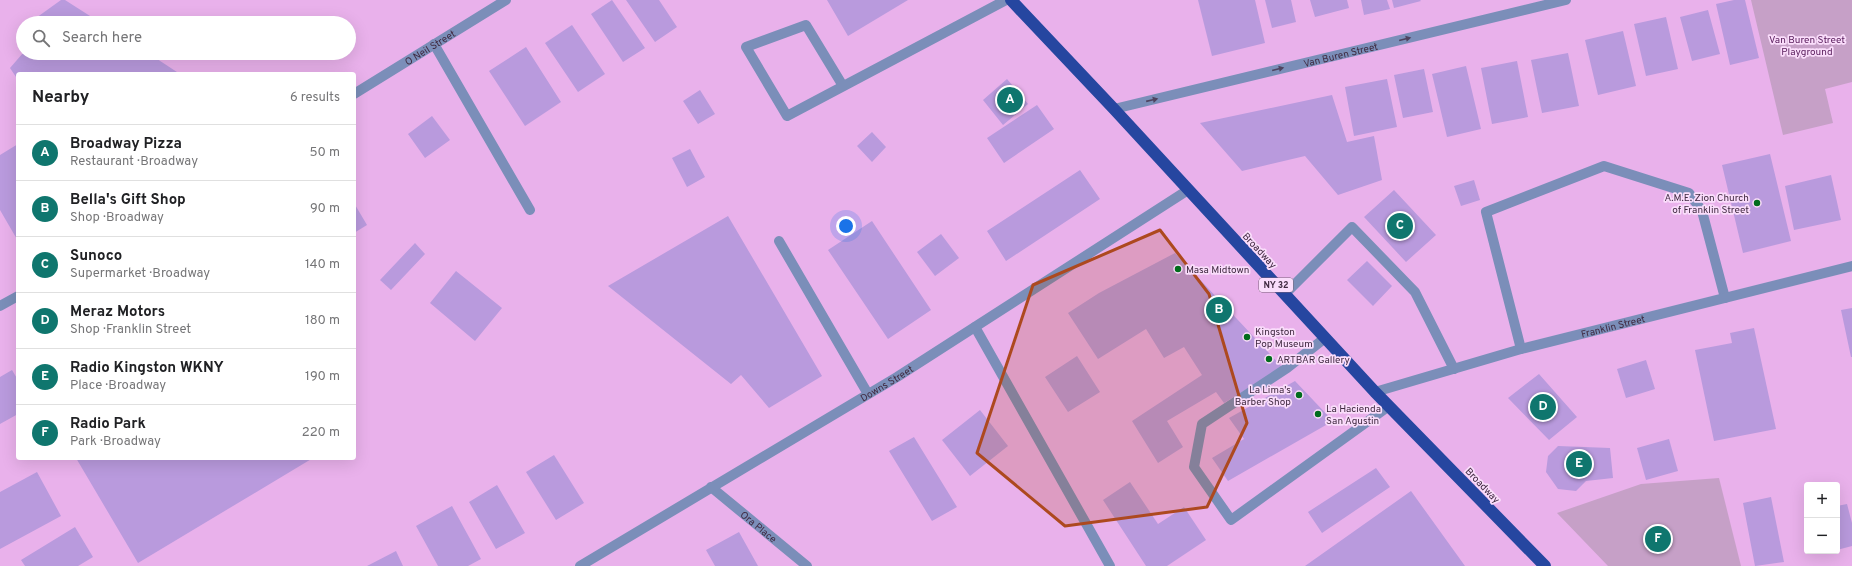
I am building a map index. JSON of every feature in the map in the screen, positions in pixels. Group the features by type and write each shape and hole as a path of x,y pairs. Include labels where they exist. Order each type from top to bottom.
{"highway":[{"name":"Broadway","path":"1011,0 1114,109 1324,338 1545,566"}],"street":[{"name":"O Neil Street","path":"356,93 506,0"},
{"path":"844,86 806,25 746,47 786,116 844,86 1006,0"},
{"name":"Van Buren Street","path":"1114,109 1566,0"},
{"path":"434,44 530,210"},
{"path":"1521,349 1486,212 1604,166 1689,193 1702,211 1725,298"},
{"name":"Downs Street","path":"580,566 868,394 1188,190"},
{"path":"1285,294 1352,227 1415,292 1454,369"},
{"path":"779,241 868,394"},
{"name":"Franklin Street","path":"1375,392 1521,349 1852,266"},
{"path":"0,306 16,297"},
{"path":"975,327 1110,566"},
{"path":"1324,338 1286,368 1202,424 1194,467 1231,520 1389,406"},
{"name":"Ora Place","path":"711,487 807,566"}],"highlighted area":[{"path":"1160,230 1209,294 1247,423 1207,507 1065,526 977,453 1033,285"}],"green space":[{"name":"Van Buren Street Playground","path":"1751,0 1852,0 1852,82 1825,89 1833,123 1783,135"},
{"path":"1719,478 1741,566 1608,566 1557,513 1641,484"}],"building":[{"path":"61,0 65,0 90,16 39,16"},
{"path":"612,0 645,48 623,62 591,14"},
{"path":"626,0 659,0 677,27 655,42"},
{"path":"827,0 908,0 848,36"},
{"path":"1198,0 1255,0 1265,43 1212,56"},
{"path":"1265,0 1291,0 1296,22 1272,28"},
{"path":"1310,0 1347,0 1349,8 1315,17"},
{"path":"1361,0 1387,0 1390,9 1364,15"},
{"path":"1392,0 1420,0 1421,1 1394,8"},
{"path":"1734,0 1745,0 1759,58 1730,65 1716,4"},
{"path":"1708,10 1720,54 1692,61 1680,17"},
{"path":"1666,17 1678,69 1646,76 1634,24"},
{"path":"572,25 605,74 578,92 545,43"},
{"path":"1623,31 1636,86 1598,95 1585,40"},
{"path":"526,47 561,102 525,126 489,71"},
{"path":"1568,53 1579,106 1542,113 1531,60"},
{"path":"17,60 159,60 177,72 16,72 16,77 10,68"},
{"path":"1517,61 1528,117 1492,124 1481,68"},
{"path":"1466,66 1481,129 1447,137 1432,74"},
{"path":"1424,69 1433,112 1403,118 1394,75"},
{"path":"1007,79 1028,104 1003,125 983,100"},
{"path":"1387,79 1397,127 1354,136 1345,87"},
{"path":"700,90 715,114 698,124 683,101"},
{"path":"1332,95 1347,142 1374,136 1382,180 1338,195 1305,156 1242,171 1200,123"},
{"path":"1037,105 1054,129 1004,163 987,138"},
{"path":"432,116 450,140 425,158 408,134"},
{"path":"872,132 886,147 872,162 857,146"},
{"path":"16,145 16,238 0,210 0,155"},
{"path":"690,149 705,177 687,187 672,158"},
{"name":"A.M.E. Zion Church of Franklin Street","path":"1770,154 1791,241 1743,253 1722,165"},
{"path":"1080,170 1100,199 1006,261 987,231"},
{"path":"1831,175 1841,220 1794,230 1785,186"},
{"path":"1474,180 1480,200 1461,206 1454,186"},
{"path":"1394,190 1436,235 1406,262 1364,217"},
{"path":"356,206 367,225 356,232"},
{"path":"728,216 822,376 769,408 741,375 731,384 608,286"},
{"path":"872,221 931,310 888,339 828,250"},
{"path":"941,234 959,258 935,276 917,252"},
{"path":"415,243 425,254 391,290 380,280"},
{"path":"1175,253 1282,367 1224,403 1216,392 1167,421 1183,447 1158,463 1132,421 1202,375 1184,347 1164,358 1146,329 1098,359 1068,313 1099,293"},
{"path":"1367,261 1392,286 1373,306 1347,280"},
{"path":"456,271 502,308 475,341 430,303"},
{"path":"1852,308 1852,357 1851,357 1841,310"},
{"path":"1754,328 1776,429 1714,441 1695,350 1732,343 1730,333"},
{"path":"1077,356 1100,392 1068,412 1045,377"},
{"path":"1646,360 1655,389 1626,398 1617,369"},
{"path":"12,370 16,377 16,415 0,424 0,377"},
{"path":"1539,374 1577,417 1549,440 1508,398"},
{"path":"1295,381 1333,421 1228,481 1212,458 1244,439 1229,418"},
{"path":"980,410 1008,446 970,476 942,440"},
{"path":"914,437 957,507 932,521 889,451"},
{"path":"1669,439 1678,471 1646,480 1637,448"},
{"path":"1558,446 1610,448 1613,478 1586,481 1576,491 1558,489 1546,472 1548,456"},
{"path":"554,455 584,503 556,520 526,472"},
{"path":"77,460 310,460 138,563"},
{"path":"1376,468 1390,487 1322,533 1308,512"},
{"path":"37,472 61,516 0,549 0,492"},
{"path":"1130,482 1158,524 1184,507 1206,540 1167,566 1146,566 1103,500"},
{"path":"497,485 525,533 496,549 469,502"},
{"path":"1411,491 1465,566 1305,566"},
{"path":"1771,497 1784,562 1755,566 1743,503"},
{"path":"1847,504 1852,523 1852,546 1840,549 1840,518 1840,505"},
{"path":"452,506 481,559 468,566 438,566 416,526"},
{"path":"75,527 93,557 78,566 25,566 21,560"},
{"path":"739,532 758,566 715,566 706,550"},
{"path":"396,551 403,566 367,566"}],"place":[{"name":"Broadway Pizza","path":"1010,100"},
{"name":"A.M.E. Zion Church of Franklin Street","path":"1757,203"},
{"name":"Sunoco","path":"1400,226"},
{"name":"Masa Midtown","path":"1178,269"},
{"name":"Bella's Gift Shop","path":"1219,310"},
{"name":"Kingston Pop Museum","path":"1247,337"},
{"name":"ARTBAR Gallery","path":"1269,359"},
{"name":"La Lima's Barber Shop","path":"1299,395"},
{"name":"Meraz Motors","path":"1543,407"},
{"name":"La Hacienda San Agustin","path":"1318,414"},
{"name":"Radio Kingston WKNY","path":"1579,464"},
{"name":"Radio Park","path":"1658,539"}]}
